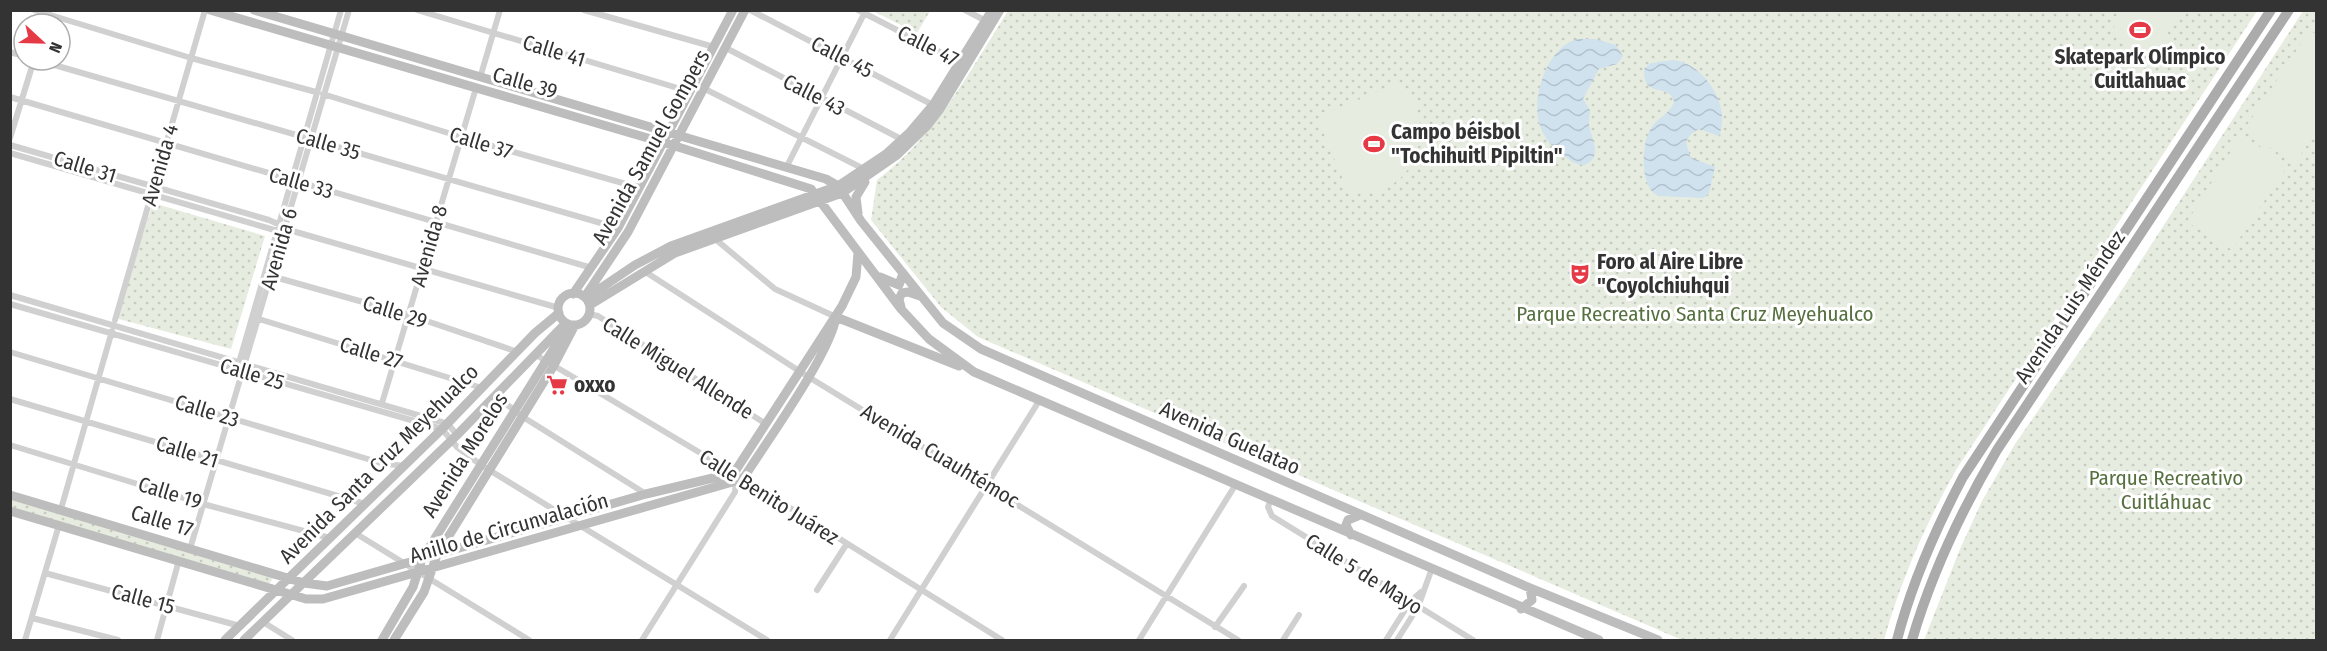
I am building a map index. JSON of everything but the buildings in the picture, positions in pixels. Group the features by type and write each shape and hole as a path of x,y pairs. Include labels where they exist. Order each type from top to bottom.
{"main road":[{"name":"Avenida Luis Méndez","path":"1897,640 1908,600 1934,533 1964,477 2271,10"},
{"name":"Avenida Luis Méndez","path":"1912,640 1942,554 1964,507 1997,450 2061,357 2289,10"},
{"path":"2070,316 2082,325"},
{"path":"2048,348 2061,357"}],"street":[{"name":"Calle 37","path":"34,10 49,12"},
{"name":"Avenida 4","path":"61,509 205,10"},
{"name":"Calle 39","path":"210,10 334,47 670,133 787,166 826,179 840,190"},
{"name":"Calle 39","path":"254,10 802,185 820,198"},
{"name":"Avenida 6","path":"338,35 341,10"},
{"name":"Avenida 6","path":"189,549 228,418 277,226 303,136 349,10"},
{"name":"Calle 41","path":"417,10 691,92"},
{"name":"Avenida 8","path":"382,404 500,10"},
{"path":"584,10 714,47"},
{"name":"Avenida Samuel Gompers","path":"587,304 628,232 670,144 670,133 733,10"},
{"name":"Avenida Samuel Gompers","path":"573,294 618,228 640,188 670,144 680,136 746,10"},
{"name":"Calle 45","path":"750,10 933,105"},
{"path":"965,10 986,21"},
{"path":"587,304 675,253 840,190 877,169 905,148 927,126 992,10"},
{"path":"840,190 903,140 933,105 1000,10"},
{"path":"787,166 863,12"},
{"name":"Calle 47","path":"863,12 963,64"},
{"name":"Calle 37","path":"72,19 191,58 320,93 461,137 640,188"},
{"name":"Calle 43","path":"726,48 903,140"},
{"name":"Calle 35","path":"72,71 618,228"},
{"path":"10,162 11,137 32,72"},
{"path":"705,88 864,169"},
{"name":"Avenida 6","path":"242,361 259,320 311,139 320,93"},
{"name":"Calle 33","path":"10,98 592,268"},
{"name":"Calle 31","path":"12,145 559,310"},
{"name":"Calle 31","path":"12,154 151,195 277,226"},
{"path":"861,221 856,202 858,191 877,169"},
{"name":"Avenida Guelatao","path":"840,190 861,221 943,323 981,349 1360,515 1658,640"},
{"path":"587,304 573,294 566,296 559,310 570,324 581,324 587,304 635,265 671,246 820,198"},
{"name":"Avenida Guelatao","path":"820,198 901,309 929,339 974,372"},
{"name":"Avenida Guelatao","path":"713,237 775,290 974,372 1272,499 1431,571 1599,640"},
{"path":"738,478 834,329 836,317 856,277 858,253"},
{"name":"Avenida Cuauhtémoc","path":"643,270 804,374 987,484 1238,640"},
{"path":"876,274 895,285 901,283 903,273"},
{"name":"Calle 29","path":"271,276 409,315 518,352"},
{"path":"901,309 899,299 902,293 908,292 922,297"},
{"name":"Calle 25","path":"10,295 242,361 382,404 445,427"},
{"name":"Calle 25","path":"10,304 239,371 445,427"},
{"name":"Calle Miguel Allende","path":"587,304 598,316 766,424"},
{"name":"Avenida Santa Cruz Meyehualco","path":"225,640 445,427 559,310"},
{"name":"Calle 27","path":"259,320 482,388"},
{"name":"Avenida Santa Cruz Meyehualco","path":"244,640 570,324"},
{"name":"Avenida Morelos","path":"394,640 430,579 437,555 523,417 570,324"},
{"name":"Calle 23","path":"10,352 381,463 404,466"},
{"name":"Calle Benito Juárez","path":"536,355 1002,640"},
{"name":"Avenida Morelos","path":"382,640 403,607 422,559 514,410 549,364"},
{"path":"642,640 735,492 738,478 766,424 804,374"},
{"path":"496,396 523,417 646,494"},
{"name":"Calle 21","path":"10,399 365,504"},
{"path":"890,640 1040,401"},
{"path":"445,427 481,465 490,471 767,640"},
{"name":"Calle 19","path":"10,445 202,504 330,538"},
{"name":"Anillo de Circunvalación","path":"304,583 327,586 402,563 570,518 646,494 738,478"},
{"name":"Anillo de Circunvalación","path":"292,595 314,600 323,599 583,527 738,478"},
{"path":"1139,640 1236,484"},
{"name":"Calle 17","path":"10,495 304,583"},
{"name":"Calle 5 de Mayo","path":"1272,499 1268,507 1272,516 1473,640"},
{"name":"Calle 17","path":"10,511 179,559 292,595"},
{"path":"1352,535 1347,529 1348,520 1360,515"},
{"path":"25,640 59,525"},
{"path":"355,533 529,640"},
{"path":"818,590 846,545"},
{"path":"157,640 179,559"},
{"path":"1397,640 1418,607 1421,592 1431,571"},
{"name":"Calle 15","path":"45,573 240,626"},
{"path":"1215,627 1244,586"},
{"path":"1521,609 1532,600 1530,588"},
{"path":"1386,640 1410,602 1421,592"},
{"path":"1283,640 1299,615"},
{"path":"32,618 118,640"},
{"path":"263,622 292,640"}],"green space":[{"path":"873,11 930,11 917,33"},
{"name":"Parque Recreativo Santa Cruz Meyehualco","path":"1008,11 2257,11 1956,470 1915,553 1884,640 1682,640 978,337 941,307 871,220 877,180 917,144 934,123 965,80"},
{"name":"Skatepark Olímpico Cuitlahuac","path":"2120,11 2177,11 2178,17 2169,25 2168,34 2157,51 2147,52 2143,45 2135,54 2126,52 2125,39 2115,37 2112,33"},
{"name":"Parque Recreativo Cuitláhuac","path":"2303,11 2316,11 2316,640 1924,640 1960,549 1982,501 2015,444 2114,302"},
{"path":"2310,30 2316,35 2316,131 2295,164 2244,130"},
{"name":"Campo béisbol \"Tochihuitl Pipiltin\"","path":"1398,83 1414,102 1419,118 1419,144 1415,157 1409,169 1389,186 1373,192 1348,192 1320,124 1325,114"},
{"path":"2241,135 2288,165 2232,250 2187,222"},
{"path":"153,203 265,236 231,349 115,318"},
{"path":"10,499 273,578 268,585 11,508"}],"water":[{"path":"1577,39 1595,39 1616,45 1623,56 1617,64 1599,69 1583,99 1590,110 1589,124 1595,148 1594,158 1584,165 1570,160 1551,145 1540,127 1537,111 1540,86 1550,61 1558,51"},
{"path":"1674,60 1696,69 1705,78 1719,100 1722,112 1719,136 1699,129 1691,134 1686,142 1690,157 1715,167 1709,193 1704,198 1658,196 1652,192 1645,176 1644,156 1647,137 1653,126 1670,109 1674,101 1667,92 1652,88 1648,84 1644,69 1651,63"}],"place":[{"name":"Skatepark Olímpico Cuitlahuac","path":"2140,30"},
{"name":"Campo béisbol \"Tochihuitl Pipiltin\"","path":"1374,144"},
{"name":"Foro al Aire Libre \"Coyolchiuhqui","path":"1580,274"},
{"name":"oxxo","path":"557,385"}]}
